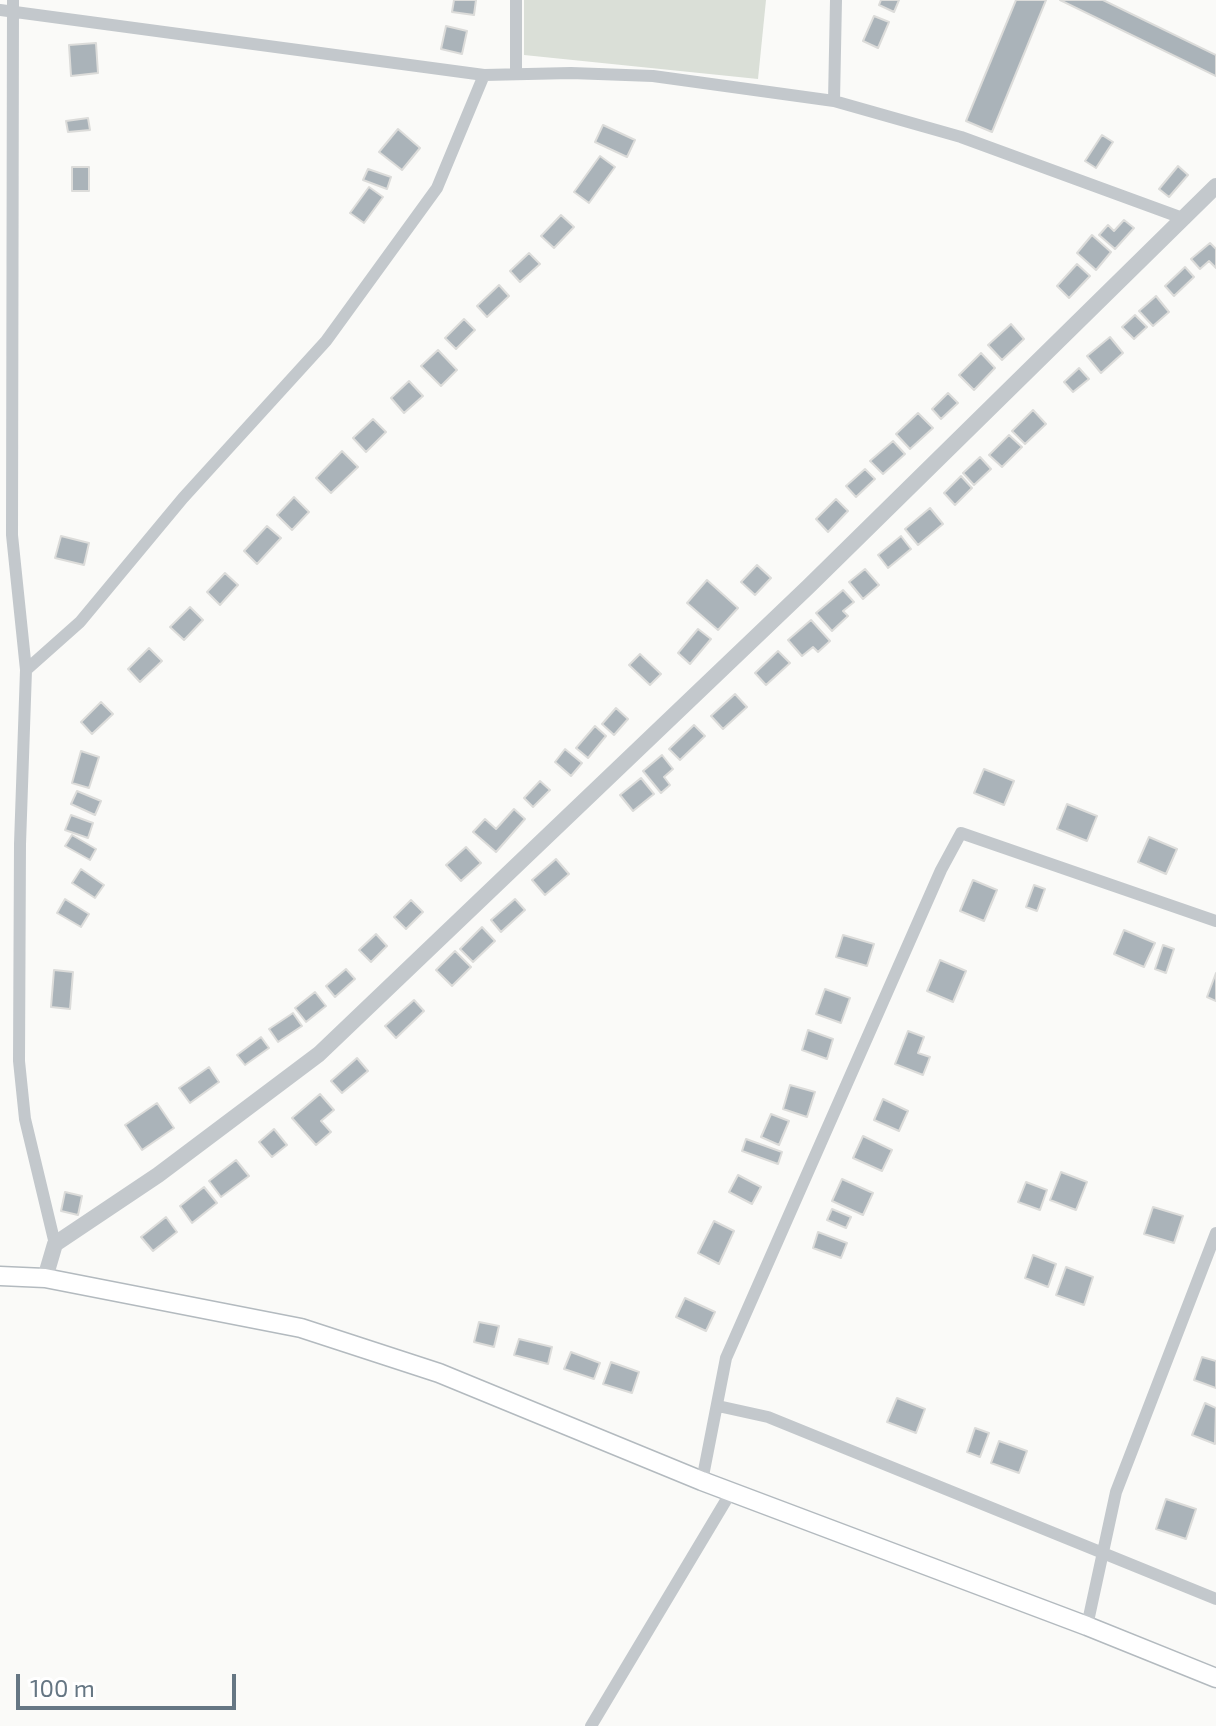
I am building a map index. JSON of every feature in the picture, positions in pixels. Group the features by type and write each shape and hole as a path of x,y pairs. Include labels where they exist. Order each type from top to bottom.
{"main road":[{"path":"0,1276 45,1278 301,1328 439,1373 702,1481 1216,1678"}],"street":[{"path":"516,0 516,73"},
{"path":"834,101 836,0"},
{"path":"45,1278 55,1244 25,1119 19,1061 20,844 26,670 12,535 9,8 484,75 653,76 834,101 961,137 1185,219"},
{"path":"26,670 80,622 183,498 326,341 437,188 484,75"},
{"path":"55,1244 158,1175 319,1054 808,587 1216,186"},
{"path":"702,1481 726,1358 941,870 961,833 1216,921"},
{"path":"1087,1626 1116,1492 1210,1262 1216,1233"},
{"path":"718,1406 768,1417 1216,1599"},
{"path":"591,1726 731,1492"}],"shaded area":[{"path":"524,0 766,0 758,79 524,55"}],"building":[{"path":"454,0 476,0 474,15 452,12"},
{"path":"881,0 899,0 894,12 879,5"},
{"path":"1016,0 1046,0 992,132 966,121"},
{"path":"1060,0 1103,0 1216,55 1216,76"},
{"path":"874,16 889,22 878,48 863,41"},
{"path":"446,26 467,31 462,54 441,49"},
{"path":"96,43 98,73 71,76 69,45"},
{"path":"88,118 90,130 68,132 66,121"},
{"path":"603,125 635,140 627,157 595,142"},
{"path":"398,129 420,148 402,170 379,152"},
{"path":"1102,135 1113,142 1096,168 1085,161"},
{"path":"600,156 615,167 589,203 574,192"},
{"path":"1178,166 1188,175 1169,197 1159,189"},
{"path":"72,167 89,167 89,191 72,191"},
{"path":"368,169 391,177 387,189 363,180"},
{"path":"369,187 383,197 364,223 350,213"},
{"path":"561,215 574,227 554,248 541,236"},
{"path":"1124,220 1134,228 1115,249 1099,235 1108,225 1114,231"},
{"path":"1092,235 1111,252 1096,270 1077,253"},
{"path":"1210,243 1216,249 1216,268 1209,261 1200,269 1191,259"},
{"path":"529,253 540,264 520,282 510,271"},
{"path":"1077,264 1090,276 1069,298 1057,286"},
{"path":"1185,267 1194,277 1174,296 1165,286"},
{"path":"499,285 509,296 487,317 477,306"},
{"path":"1156,296 1169,312 1153,326 1139,311"},
{"path":"1135,315 1147,327 1134,339 1122,327"},
{"path":"464,319 475,330 456,349 445,338"},
{"path":"1011,324 1024,339 1002,360 988,345"},
{"path":"1110,337 1123,353 1101,373 1087,356"},
{"path":"438,350 457,370 441,386 421,366"},
{"path":"981,353 995,368 974,390 959,375"},
{"path":"1079,368 1089,379 1073,392 1064,382"},
{"path":"409,381 423,396 404,413 391,398"},
{"path":"948,393 958,403 941,419 932,409"},
{"path":"1033,410 1046,424 1025,444 1012,431"},
{"path":"918,413 933,428 910,449 896,434"},
{"path":"373,419 386,432 366,452 353,438"},
{"path":"1009,435 1022,447 1002,467 989,455"},
{"path":"893,441 905,454 883,474 870,461"},
{"path":"342,451 358,467 331,493 316,478"},
{"path":"980,457 991,469 974,485 963,473"},
{"path":"865,469 875,479 856,497 846,486"},
{"path":"961,476 972,488 955,505 944,493"},
{"path":"294,497 309,512 292,530 277,515"},
{"path":"836,499 848,511 828,532 816,519"},
{"path":"930,508 943,524 918,545 905,529"},
{"path":"267,526 281,538 257,564 244,551"},
{"path":"61,536 89,543 84,565 55,558"},
{"path":"901,536 911,549 888,568 878,555"},
{"path":"757,565 771,578 755,595 741,582"},
{"path":"865,569 879,585 863,599 849,582"},
{"path":"225,573 238,585 220,605 207,592"},
{"path":"707,580 738,608 718,630 687,603"},
{"path":"843,590 854,602 843,611 848,616 832,631 816,613"},
{"path":"190,607 203,620 184,640 170,627"},
{"path":"811,620 830,641 818,652 813,647 802,656 788,640"},
{"path":"698,629 711,639 690,664 678,653"},
{"path":"149,648 162,661 140,682 128,669"},
{"path":"778,651 790,663 766,685 755,673"},
{"path":"640,654 661,674 650,685 629,665"},
{"path":"735,694 747,707 723,729 711,716"},
{"path":"101,702 113,714 92,734 81,722"},
{"path":"616,708 628,719 614,735 602,724"},
{"path":"694,725 705,736 680,760 669,749"},
{"path":"595,726 606,736 588,758 576,748"},
{"path":"565,749 582,763 571,776 555,762"},
{"path":"81,751 99,757 89,788 72,783"},
{"path":"662,755 673,769 664,777 670,785 661,793 643,771"},
{"path":"984,769 1014,781 1004,805 974,793"},
{"path":"641,778 654,794 633,811 620,795"},
{"path":"540,781 550,790 533,807 524,798"},
{"path":"77,791 101,801 95,815 71,804"},
{"path":"1067,804 1097,816 1087,841 1057,829"},
{"path":"514,809 525,819 496,852 473,832 485,819 496,829"},
{"path":"71,815 93,823 88,838 65,830"},
{"path":"72,835 96,849 90,860 65,846"},
{"path":"1149,837 1177,849 1166,874 1138,862"},
{"path":"466,847 481,863 461,881 446,865"},
{"path":"556,859 569,874 545,895 532,880"},
{"path":"81,869 104,885 95,898 72,883"},
{"path":"973,880 997,890 984,921 960,911"},
{"path":"1034,885 1045,889 1037,911 1026,907"},
{"path":"65,899 89,914 81,927 57,913"},
{"path":"515,899 525,910 501,932 491,920"},
{"path":"411,900 423,912 406,929 394,917"},
{"path":"482,927 495,941 473,962 460,949"},
{"path":"1124,930 1155,943 1144,967 1114,954"},
{"path":"376,934 387,946 371,962 359,950"},
{"path":"843,935 874,944 867,966 836,957"},
{"path":"1163,945 1174,949 1166,973 1155,969"},
{"path":"455,951 471,967 452,986 436,970"},
{"path":"940,960 966,971 953,1002 927,991"},
{"path":"346,969 355,979 335,997 326,986"},
{"path":"54,970 73,972 70,1009 51,1007"},
{"path":"1216,973 1216,1001 1207,997"},
{"path":"825,989 850,998 841,1023 816,1014"},
{"path":"315,992 326,1006 306,1022 295,1008"},
{"path":"414,1000 424,1011 396,1038 385,1026"},
{"path":"293,1013 302,1026 278,1042 269,1029"},
{"path":"808,1030 833,1039 827,1059 802,1050"},
{"path":"908,1031 924,1037 918,1053 930,1057 923,1075 895,1064"},
{"path":"261,1037 269,1048 245,1065 237,1055"},
{"path":"357,1058 368,1071 342,1093 331,1081"},
{"path":"209,1067 219,1082 190,1103 179,1088"},
{"path":"790,1085 815,1092 807,1117 783,1109"},
{"path":"320,1094 334,1110 321,1121 331,1132 316,1145 292,1118"},
{"path":"883,1099 908,1111 899,1131 874,1120"},
{"path":"157,1103 174,1128 142,1150 125,1125"},
{"path":"771,1114 789,1121 779,1145 761,1137"},
{"path":"274,1129 287,1145 272,1157 259,1142"},
{"path":"863,1136 892,1150 882,1171 853,1158"},
{"path":"746,1139 782,1152 778,1164 742,1151"},
{"path":"236,1160 249,1176 221,1197 209,1181"},
{"path":"1061,1172 1087,1182 1076,1210 1050,1200"},
{"path":"738,1175 761,1187 752,1204 729,1192"},
{"path":"842,1179 873,1193 863,1215 832,1201"},
{"path":"1026,1182 1047,1190 1040,1210 1018,1202"},
{"path":"204,1187 217,1203 192,1223 180,1206"},
{"path":"65,1192 82,1196 78,1215 61,1211"},
{"path":"1153,1207 1183,1216 1174,1243 1144,1234"},
{"path":"832,1209 851,1217 846,1228 827,1220"},
{"path":"166,1217 177,1232 153,1251 141,1237"},
{"path":"714,1221 734,1231 719,1264 698,1253"},
{"path":"818,1232 847,1243 841,1258 813,1248"},
{"path":"1033,1255 1056,1264 1048,1287 1025,1278"},
{"path":"1066,1267 1093,1277 1084,1305 1056,1295"},
{"path":"685,1298 715,1312 706,1331 676,1317"},
{"path":"479,1322 499,1326 494,1347 474,1342"},
{"path":"519,1339 552,1347 548,1364 514,1355"},
{"path":"571,1352 600,1363 594,1379 564,1369"},
{"path":"1202,1357 1216,1361 1216,1388 1194,1380"},
{"path":"611,1362 639,1372 632,1393 603,1384"},
{"path":"897,1398 925,1409 916,1433 887,1422"},
{"path":"1205,1403 1216,1408 1215,1444 1192,1435"},
{"path":"975,1428 989,1433 980,1457 967,1452"},
{"path":"999,1441 1027,1451 1019,1473 991,1463"},
{"path":"1166,1499 1196,1509 1186,1539 1156,1529"}]}
